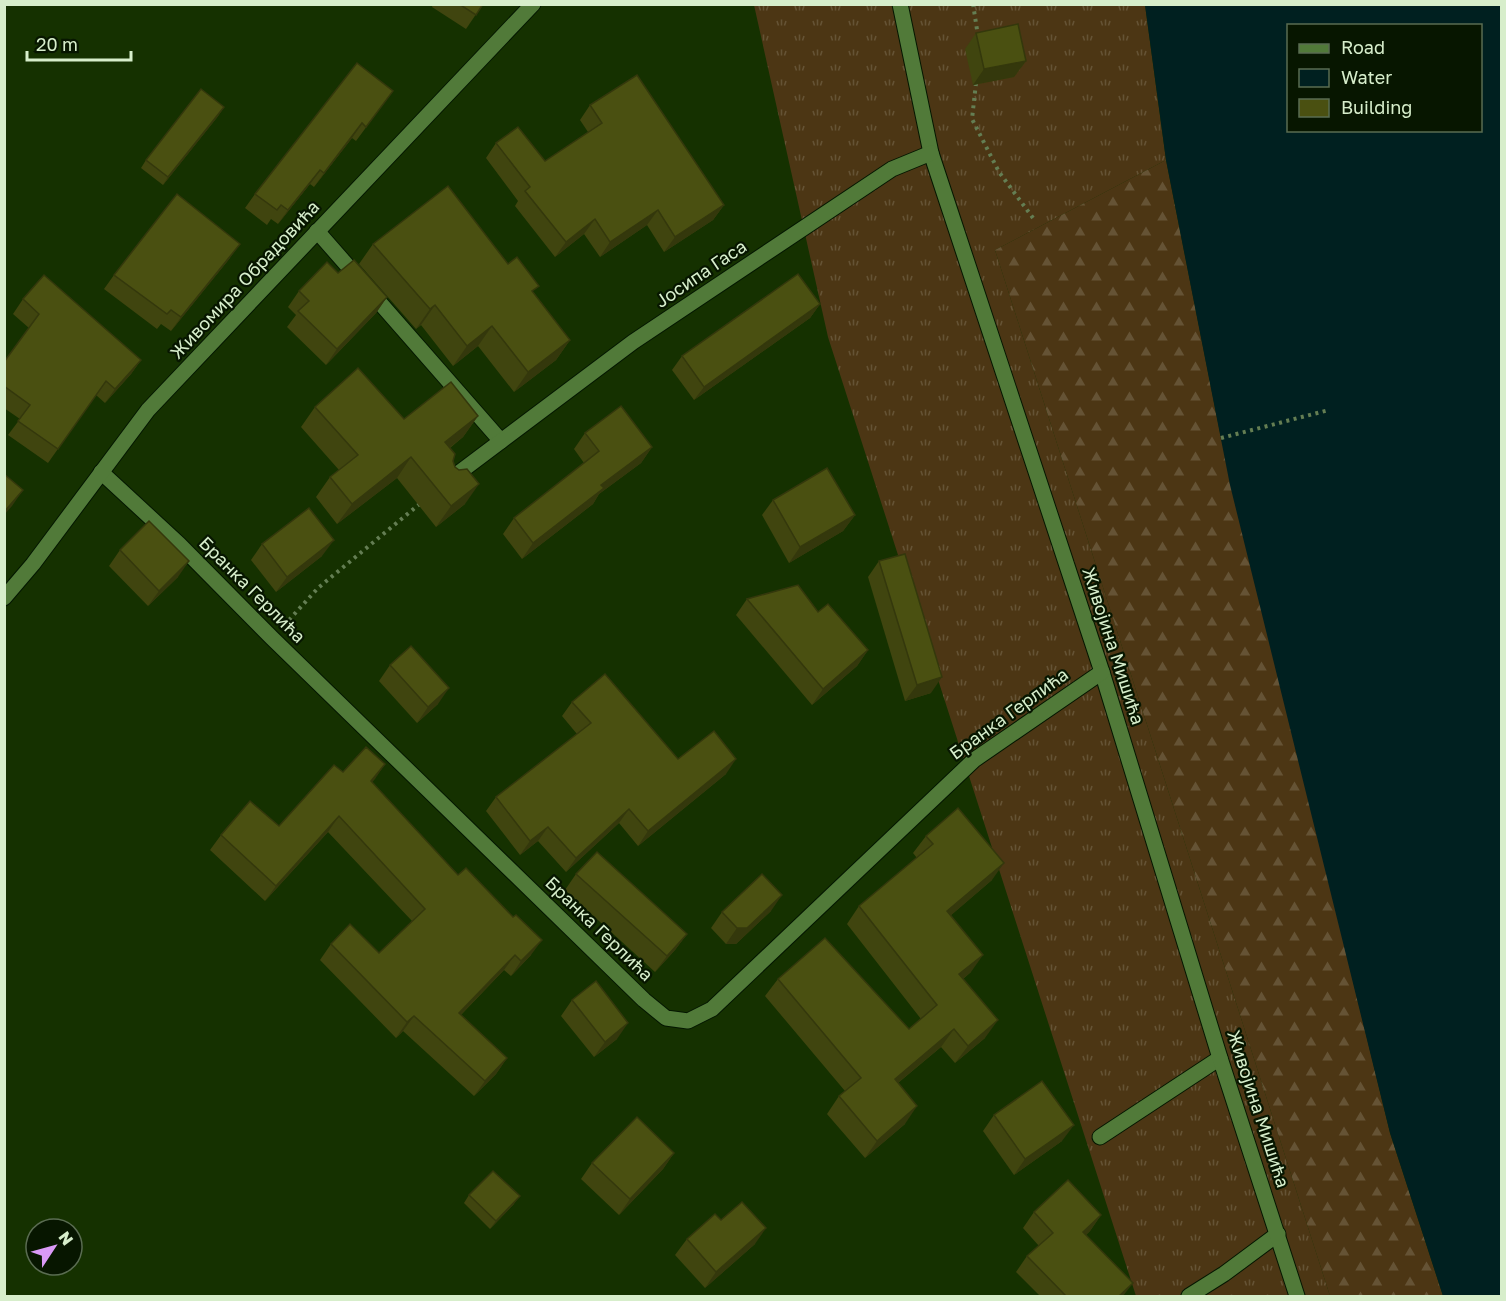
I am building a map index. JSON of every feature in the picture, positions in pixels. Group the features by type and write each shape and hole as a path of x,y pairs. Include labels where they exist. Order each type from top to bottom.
{"street":[{"name":"Живомира Обрадовића","path":"4,598 33,564 148,410 533,4"},
{"name":"Живојина Мишића","path":"900,4 931,153 1102,672 1220,1058 1298,1296"},
{"name":"Јосипа Гаса","path":"448,481 643,336 892,169 931,153"},
{"path":"317,231 501,441"},
{"name":"Бранка Герлића","path":"101,472 179,544 272,638 644,1000 666,1018 688,1021 712,1009 974,760 1102,672"},
{"path":"1100,1137 1220,1058"},
{"path":"1190,1296 1278,1234"}],"path":[{"path":"973,4 978,37"},
{"path":"977,72 972,119 999,172 1033,218"},
{"path":"1221,438 1329,410"},
{"path":"272,638 318,588 448,481"}],"green space":[{"path":"754,5 1145,5 1166,160 995,250 1330,1296 1136,1296 828,337"},
{"path":"1166,160 1221,438 1390,1133 1443,1296 1330,1296 995,250"}],"water":[{"path":"1145,5 1501,5 1501,1296 1443,1296 1390,1133 1230,485 1166,160"}],"building":[{"path":"459,4 483,4 476,15"},
{"path":"1018,24 1026,61 984,69 976,33"},
{"path":"357,63 393,91 366,127 362,123 324,173 320,170 288,210 281,205 277,210 255,194"},
{"path":"637,75 724,205 675,237 658,210 610,242 595,219 566,242 525,191 530,187 496,143 518,127 545,161 602,123 590,105"},
{"path":"201,89 224,107 168,177 146,160"},
{"path":"448,186 508,264 517,257 539,286 532,291 570,340 528,372 492,326 467,346 435,305 430,309 373,244"},
{"path":"177,194 240,244 181,317 171,310 167,314 114,275"},
{"path":"354,260 387,297 337,349 298,311 309,301 299,291 327,262 338,273"},
{"path":"798,274 820,304 704,387 682,356"},
{"path":"44,275 141,360 115,389 106,381 58,449 18,421 30,405 4,386 4,362 39,314 23,299"},
{"path":"358,368 404,419 451,382 478,416 445,442 455,454 453,461 455,467 459,470 467,469 479,484 451,506 411,457 352,504 330,477 358,455 315,407"},
{"path":"621,406 652,447 601,485 604,488 533,543 514,518 599,451 585,433"},
{"path":"827,468 855,515 800,547 773,500"},
{"path":"4,474 23,490 4,512"},
{"path":"309,508 334,540 287,577 262,544"},
{"path":"149,521 189,561 159,591 120,550"},
{"path":"905,554 942,677 917,685 879,561"},
{"path":"798,585 818,612 828,604 868,650 823,689 747,599"},
{"path":"411,646 449,688 428,707 390,665"},
{"path":"605,674 678,759 714,731 736,759 648,831 629,809 576,858 548,827 530,841 496,797 591,723 572,702"},
{"path":"366,747 385,764 371,781 458,875 466,868 513,917 516,915 542,940 521,961 515,955 459,1013 507,1058 485,1081 414,1016 407,1022 331,944 350,924 379,953 425,909 339,816 276,886 221,835 250,801 279,826 334,765 343,772"},
{"path":"958,808 1004,863 947,911 983,955 959,974 998,1020 968,1046 954,1029 895,1079 917,1106 877,1141 839,1096 861,1078 778,979 825,938 909,1029 937,1005 859,906 933,844 926,836"},
{"path":"597,852 687,934 667,956 576,874"},
{"path":"762,874 782,895 747,928 737,928 722,912"},
{"path":"596,981 628,1023 605,1042 572,1000"},
{"path":"1042,1081 1074,1125 1025,1159 994,1115"},
{"path":"637,1117 674,1153 630,1199 592,1163"},
{"path":"493,1171 520,1196 496,1221 469,1195"},
{"path":"1068,1180 1101,1215 1083,1232 1133,1283 1119,1296 1066,1296 1027,1256 1053,1233 1034,1212"},
{"path":"742,1202 766,1228 716,1272 687,1239 715,1214 721,1220"}]}
